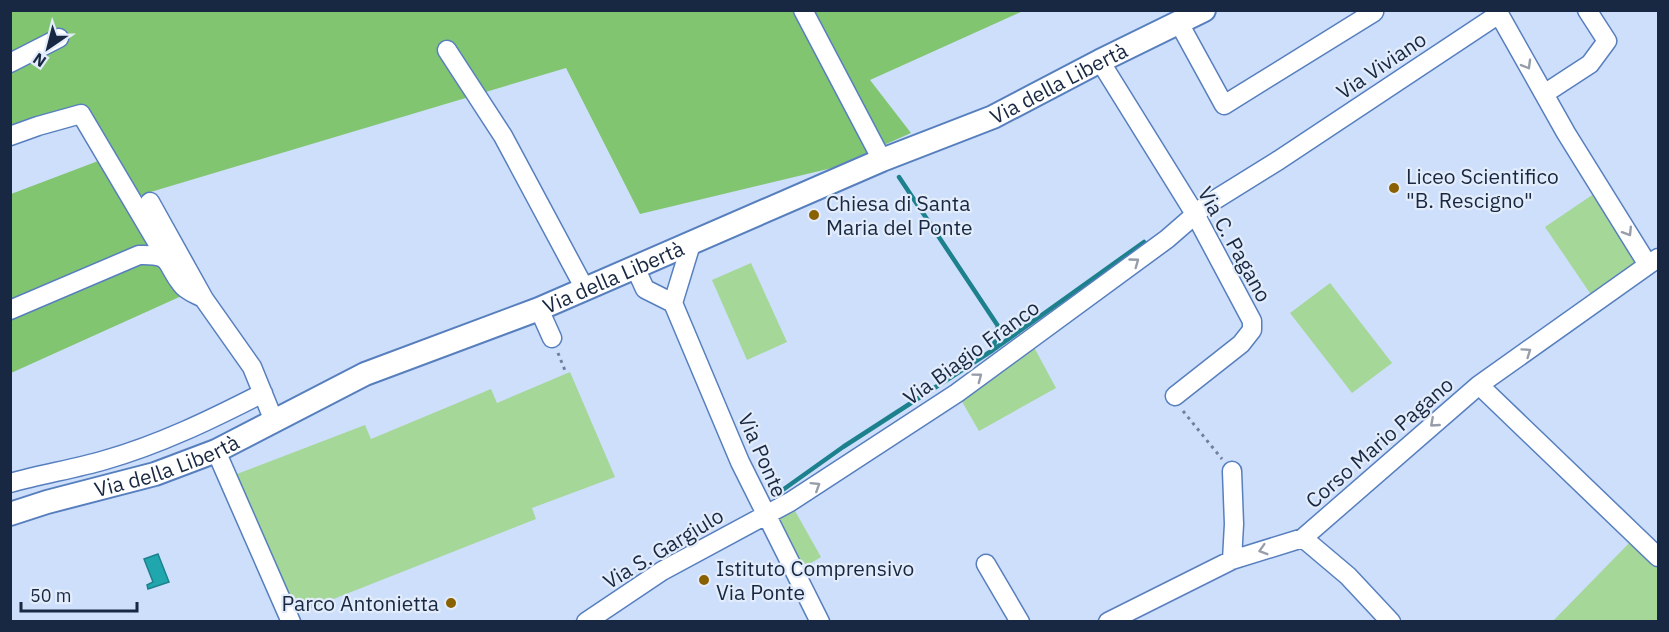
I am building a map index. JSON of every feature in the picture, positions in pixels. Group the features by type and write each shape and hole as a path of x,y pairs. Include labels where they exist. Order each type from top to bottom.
{"main road":[{"name":"Via della Libertà","path":"10,514 155,474 216,451 365,374 539,309 882,160 993,117 1204,10"}],"street":[{"path":"803,10 882,160"},
{"path":"1179,23 1224,105 1374,12 1373,10"},
{"path":"1544,94 1590,64 1607,41 1587,10"},
{"name":"Via Viviano","path":"1195,214 1500,12 1544,94 1653,262"},
{"path":"10,63 59,38"},
{"path":"447,50 503,136 585,289"},
{"name":"Via C. Pagano","path":"1100,61 1195,214 1252,321 1252,330 1241,344 1175,396"},
{"path":"10,136 81,114 183,287 204,299"},
{"path":"150,202 204,299 252,367 274,421"},
{"name":"Via Biagio Franco","path":"765,514 790,502 957,393 1167,239 1195,214"},
{"path":"635,267 645,289 673,303 691,244"},
{"path":"669,253 678,262 680,274"},
{"path":"10,310 139,255 155,255 168,261"},
{"name":"Corso Mario Pagano","path":"1108,621 1232,560 1303,538 1479,385 1653,262"},
{"name":"Via Ponte","path":"673,303 740,462 820,621"},
{"path":"539,309 552,338"},
{"path":"1479,385 1659,557"},
{"path":"10,483 145,448 192,429 263,393"},
{"path":"216,451 291,621"},
{"path":"1232,471 1234,524 1232,560"},
{"name":"Via S. Gargiulo","path":"586,621 662,571 765,514"},
{"path":"1303,538 1348,576 1391,621"},
{"path":"986,564 1020,621"}],"path":[{"path":"552,338 566,374"},
{"path":"1175,396 1177,404 1232,471"}],"shaded area":[{"path":"11,11 1023,11 870,80 911,133 832,168 640,214 566,68 144,194 186,294 11,373 11,194 106,158 83,104 11,126"},
{"path":"1601,189 1648,265 1596,302 1545,227"},
{"path":"751,263 787,342 747,360 712,280"},
{"path":"1330,283 1392,363 1352,393 1290,313"},
{"path":"1029,338 1056,388 979,431 957,393"},
{"path":"570,372 615,477 532,508 536,519 293,615 237,474 365,425 371,439 491,389 497,403"},
{"path":"790,502 821,557 796,572 765,514"},
{"path":"1637,535 1658,557 1658,621 1552,622"},
{"path":"158,554 169,582 148,589 147,585 153,582 144,559"}],"waterway":[{"path":"899,177 998,326 993,350"},
{"path":"784,489 843,447 993,350 1144,242"}],"place":[{"name":"Liceo Scientifico \"B. Rescigno\"","path":"1394,188"},
{"name":"Chiesa di Santa Maria del Ponte","path":"814,215"},
{"name":"Istituto Comprensivo Via Ponte","path":"704,580"},
{"name":"Parco Antonietta","path":"451,603"}]}
